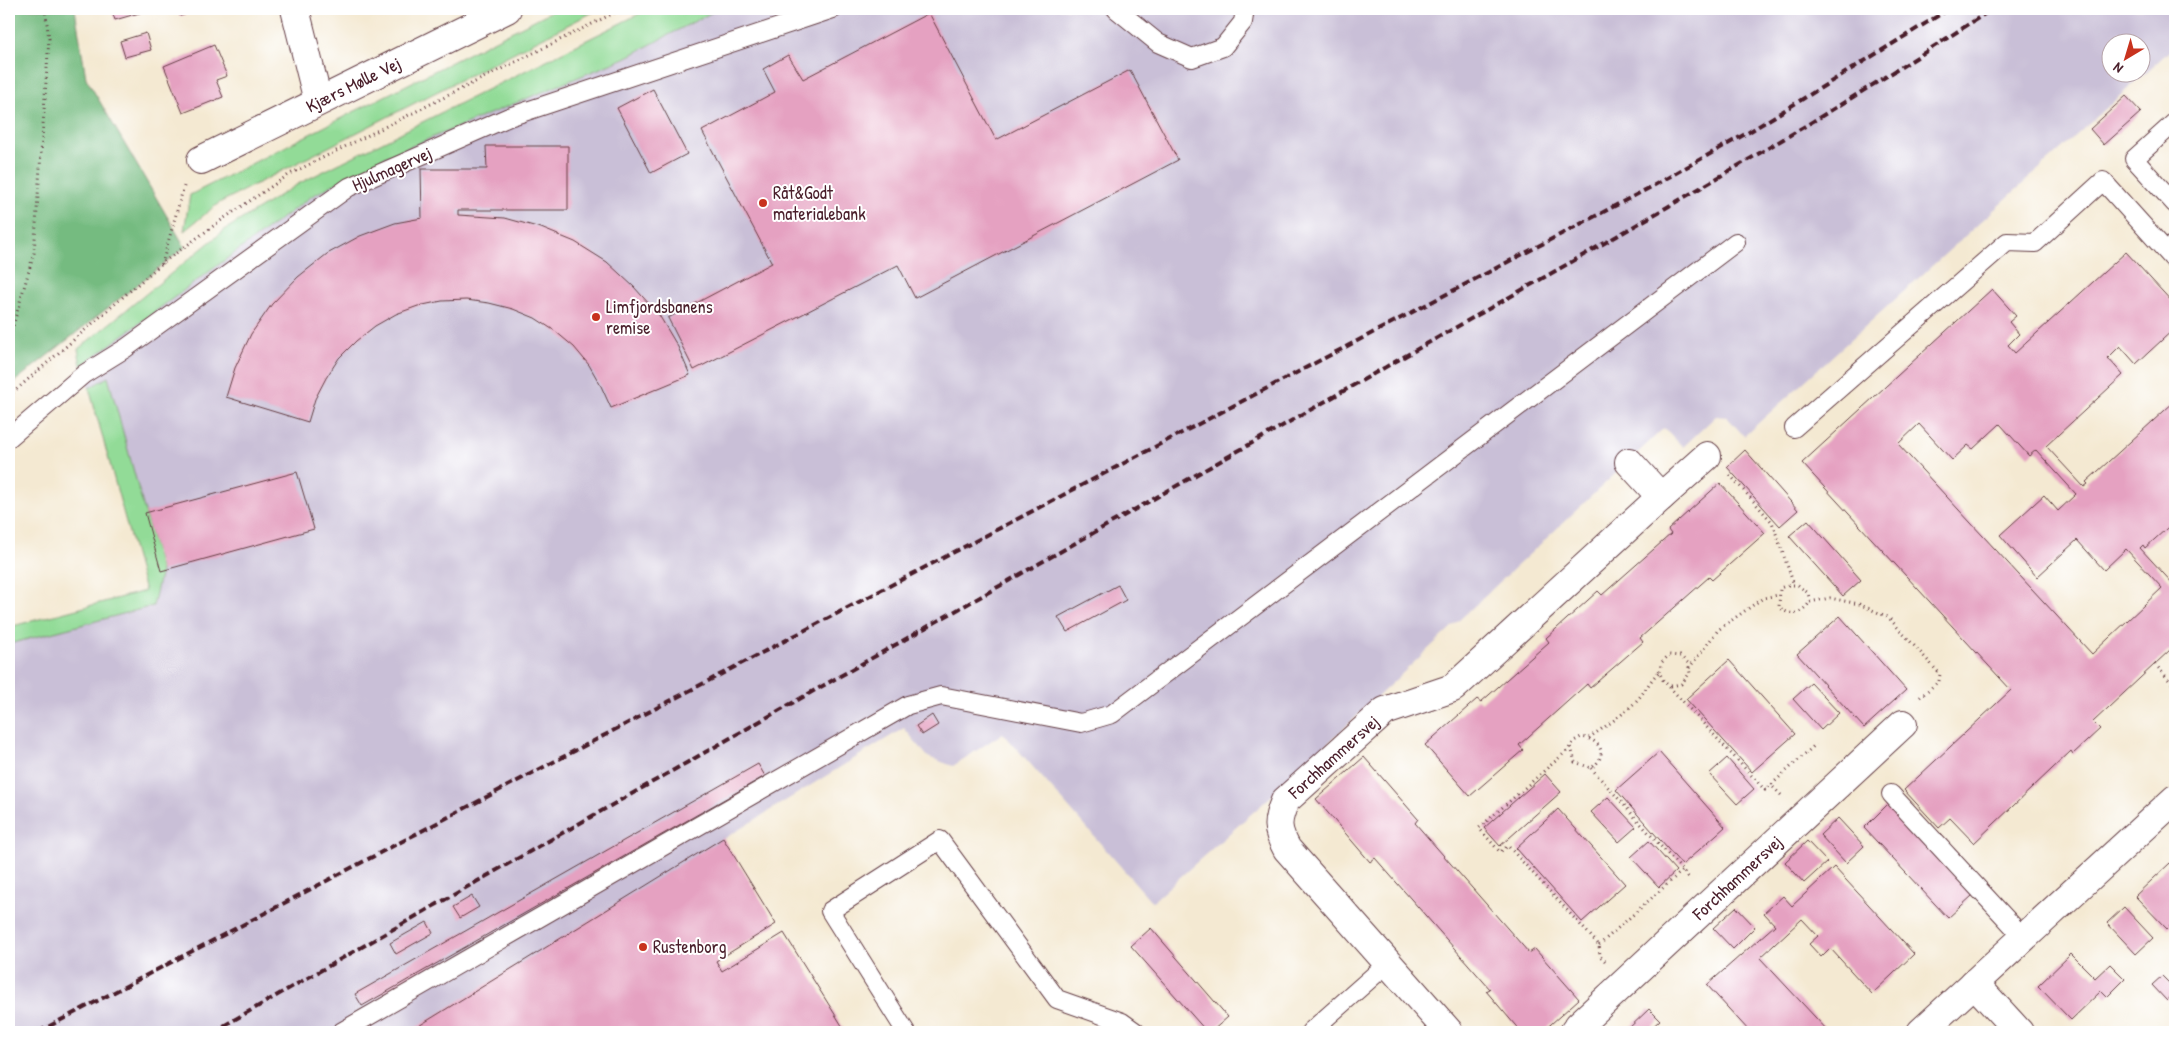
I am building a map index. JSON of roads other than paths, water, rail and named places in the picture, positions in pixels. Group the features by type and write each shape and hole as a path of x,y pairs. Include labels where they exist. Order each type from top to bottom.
{"street":[{"path":"295,9 318,101"},
{"name":"Kjærs Mølle Vej","path":"201,160 507,9"},
{"name":"Forchhammersvej","path":"1449,1032 1287,849 1279,833 1278,816 1285,801 1385,711 1454,688 1707,456"},
{"path":"1629,462 1661,497"},
{"name":"Forchhammersvej","path":"1574,1032 1579,1025 1710,902 1903,724"},
{"path":"1921,1032 2175,799"},
{"path":"1974,983 2019,1032"}],"lane":[{"name":"Hjulmagervej","path":"9,438 84,374 126,348 348,187 509,118 833,9"},
{"path":"1116,9 1158,43 1192,58 1223,47 1243,22 1245,9"},
{"path":"2175,122 2134,158 2175,204"},
{"path":"1794,428 2006,242 2035,243 2104,181 2175,261"},
{"path":"341,1032 908,705 941,696 1081,722 1112,714 1736,242"},
{"path":"1892,794 2024,938"},
{"path":"906,1032 830,911 940,840 1057,999 1122,1022 1136,1032"},
{"path":"1310,1032 1388,963"}],"railway":[{"path":"38,1032 1651,187 1749,132 1949,9"},
{"path":"213,1032 1662,210 1829,112 1992,9"}],"place":[{"name":"Råt&Godt materialebank","path":"763,203"},
{"name":"Limfjordsbanens remise","path":"596,317"},
{"name":"Rustenborg","path":"643,947"}]}
